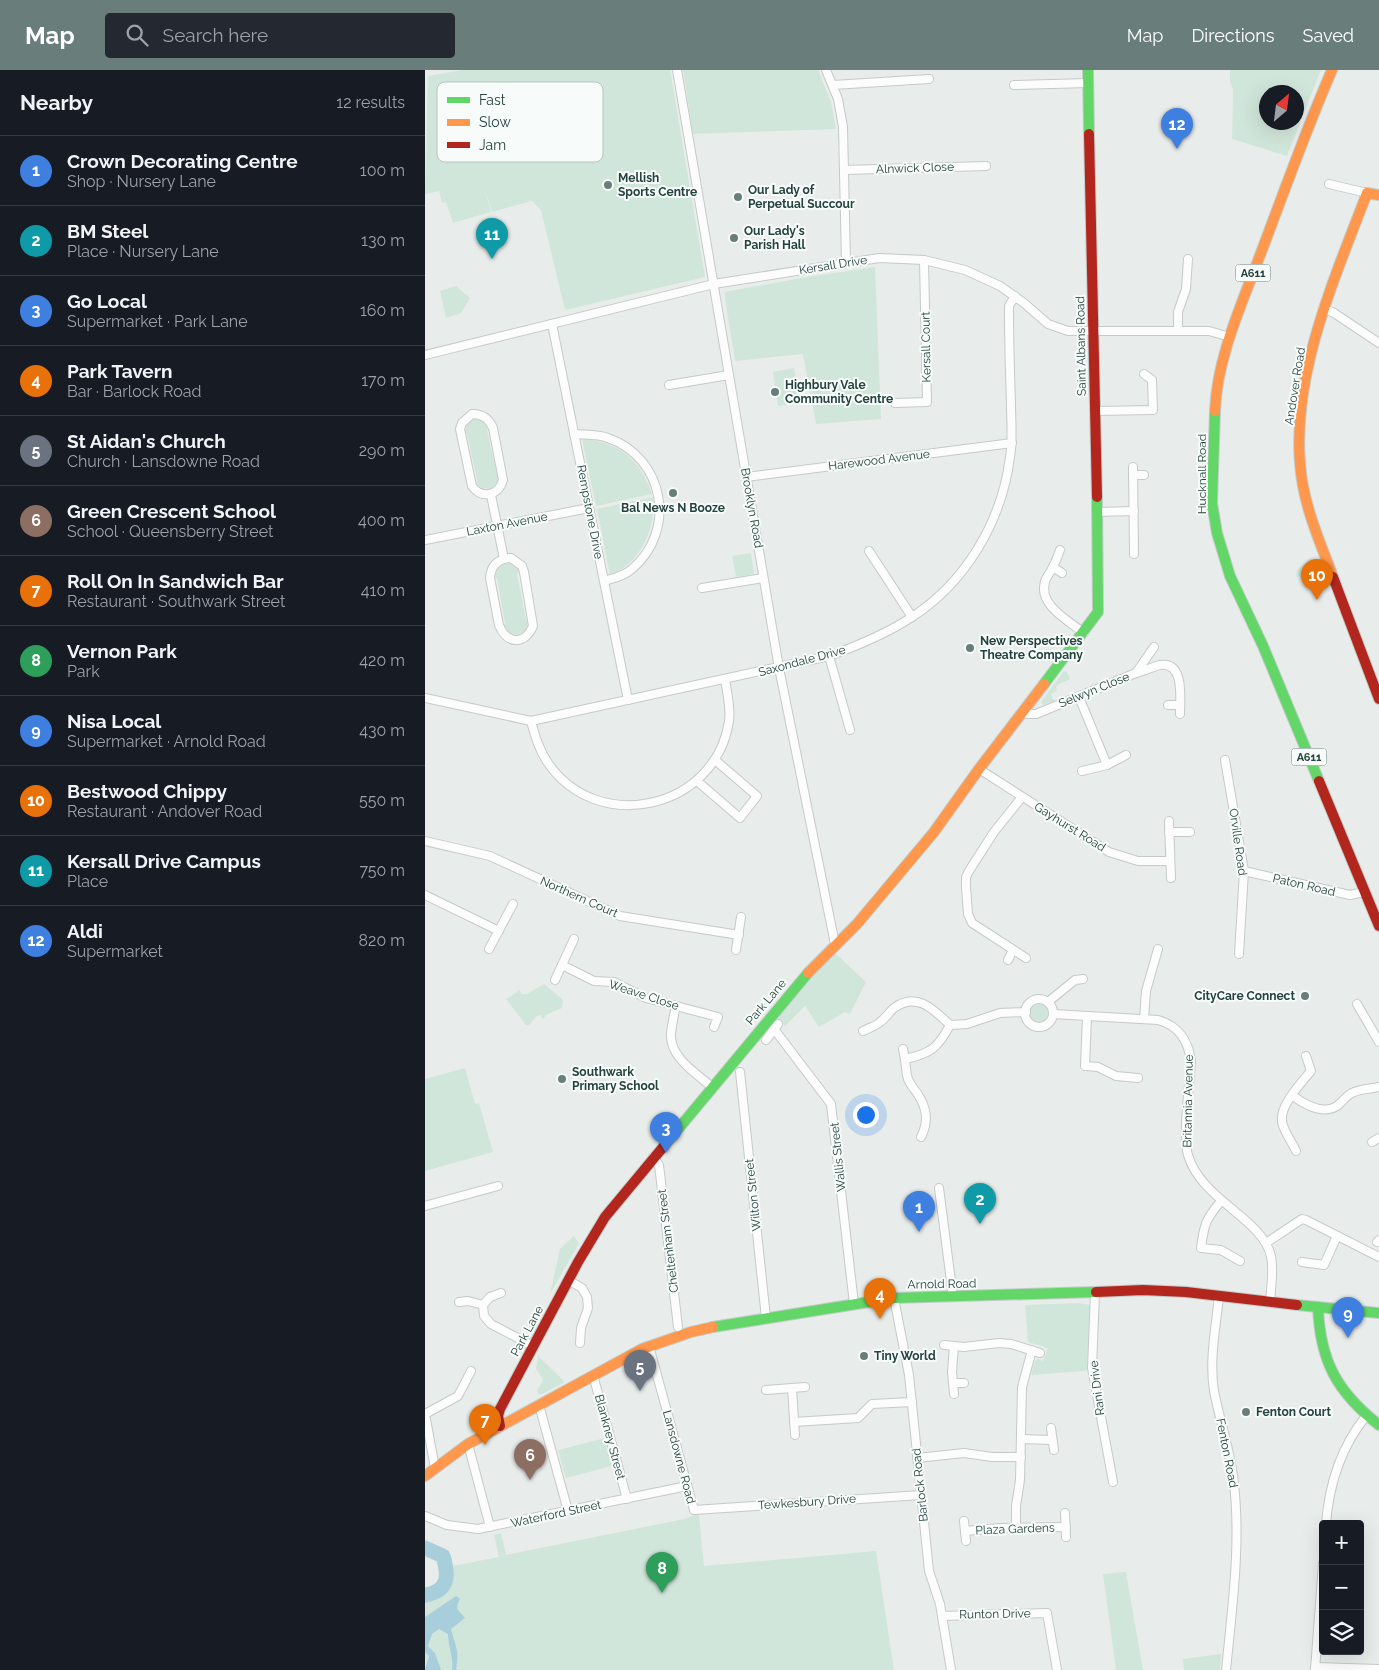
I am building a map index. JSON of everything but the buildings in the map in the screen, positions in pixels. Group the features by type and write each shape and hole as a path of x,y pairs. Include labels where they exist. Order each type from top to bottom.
{"street":[{"name":"Brooklyn Road","path":"677,70 779,668 835,944"},
{"path":"826,70 838,99 843,127 846,262"},
{"name":"Saint Albans Road","path":"1088,70 1099,606 1093,620"},
{"name":"Hucknall Road","path":"1332,70 1307,128 1231,337 1216,397 1212,503 1217,533 1230,576 1263,646 1379,926"},
{"path":"833,85 929,79"},
{"path":"1014,85 1088,83"},
{"name":"Alnwick Close","path":"844,170 986,166"},
{"path":"1329,184 1379,195"},
{"name":"Andover Road","path":"1367,193 1323,308 1302,402 1300,449 1303,485 1311,519 1377,686 1379,699"},
{"name":"Kersall Drive","path":"425,355 714,284 879,258 924,260 965,270 1000,286 1053,326 1068,331 1209,331 1231,337"},
{"path":"1178,331 1178,312 1186,289 1188,259"},
{"name":"Kersall Court","path":"895,403 927,402 924,260"},
{"name":"Saxondale Drive","path":"425,698 531,721 829,656 873,639 912,617 951,585 980,544 998,506 1008,472 1011,444 1009,306 1015,296"},
{"path":"1323,308 1334,313 1379,343"},
{"name":"Rempstone Drive","path":"552,324 628,700"},
{"path":"1144,374 1152,380"},
{"path":"669,385 729,375"},
{"path":"1152,380 1160,375"},
{"path":"1095,411 1153,410 1152,380"},
{"path":"472,414 485,416 491,422 493,428 503,480 497,492 491,495 476,491 472,486 460,429 462,423 472,414"},
{"path":"574,434 608,438 624,446 637,456 647,468 655,480 659,494 659,524 654,540 632,569 619,577 604,581"},
{"name":"Harewood Avenue","path":"746,477 1011,444"},
{"path":"1135,554 1133,471 1144,475"},
{"path":"491,495 505,558"},
{"name":"Laxton Avenue","path":"425,540 589,508"},
{"path":"1097,512 1133,511"},
{"path":"1060,550 1045,581 1045,598 1051,606 1084,632"},
{"path":"869,551 912,617"},
{"path":"505,558 511,558 522,566 533,618 533,626 530,633 524,638 516,640 509,638 502,632 499,625 490,578 493,566 505,558"},
{"path":"1053,567 1063,573"},
{"path":"702,588 763,578"},
{"name":"Park Lane","path":"500,1426 498,1416 500,1408 568,1280 605,1217 802,979 857,924 934,832 979,769 1093,620"},
{"name":"Selwyn Close","path":"1023,711 1027,714 1036,714 1137,673 1154,647"},
{"path":"829,656 850,730"},
{"path":"1137,673 1161,665 1171,668 1175,672 1180,684 1180,709 1169,705"},
{"path":"531,721 537,742 548,764 565,782 586,795 611,804 632,806 656,803 678,793 697,781 715,760 729,721 725,680"},
{"path":"1079,697 1107,765"},
{"path":"1082,771 1107,765 1126,755"},
{"path":"697,781 740,818 757,796 715,760"},
{"name":"Orville Road","path":"1225,760 1244,870 1239,954"},
{"name":"Gayhurst Road","path":"979,769 1109,852 1139,861 1170,861"},
{"path":"1022,797 994,832 966,877 968,914 972,923 1026,958"},
{"path":"1169,821 1171,878"},
{"path":"1169,832 1190,832"},
{"name":"Northern Court","path":"425,841 490,856 621,916 739,935"},
{"name":"Paton Road","path":"1244,870 1350,895 1364,892"},
{"path":"425,895 499,931"},
{"path":"489,949 513,904"},
{"path":"736,950 741,917"},
{"path":"555,980 574,939"},
{"path":"1144,1019 1146,991 1158,949"},
{"path":"1007,960 1013,950"},
{"name":"Weave Close","path":"561,965 594,981 614,982 646,998 718,1017 714,1027"},
{"path":"1048,1002 1075,980 1083,979"},
{"path":"1040,1000 1048,1002 1053,1014 1047,1025 1038,1027 1027,1020 1026,1012 1032,1002 1040,1000"},
{"path":"863,1031 881,1022 898,1006 912,1001 929,1006 951,1025 967,1024 1000,1013 1026,1012"},
{"path":"1357,1004 1379,1042"},
{"path":"676,1006 671,1034 675,1052 680,1059 712,1087"},
{"name":"Britannia Avenue","path":"1053,1014 1158,1020 1169,1023 1178,1029 1190,1049 1191,1061 1185,1139 1192,1167 1199,1179 1258,1233 1266,1243"},
{"path":"1087,1016 1085,1066 1098,1067 1116,1076 1138,1078"},
{"path":"905,1059 921,1056 933,1050 942,1041 951,1025"},
{"name":"Wallis Street","path":"766,1040 776,1026 831,1104 854,1304"},
{"path":"903,1049 909,1080 923,1101 925,1109 926,1128 921,1137"},
{"path":"1296,1151 1282,1123 1282,1113 1297,1088 1311,1071 1307,1056"},
{"name":"Wilton Street","path":"740,1072 766,1318"},
{"path":"1293,1096 1303,1103 1329,1109 1337,1106 1351,1093 1379,1087"},
{"name":"Cheltenham Street","path":"653,1157 659,1165 678,1327"},
{"path":"425,1206 498,1186"},
{"path":"939,1188 953,1297"},
{"path":"1221,1201 1208,1217 1204,1227 1201,1248 1221,1250 1240,1261"},
{"path":"1270,1302 1271,1256 1266,1243 1302,1220 1306,1220 1379,1257"},
{"path":"1302,1262 1324,1265 1337,1236"},
{"path":"568,1280 582,1288 587,1296 588,1308 581,1328 580,1343"},
{"name":"Arnold Road","path":"425,1476 467,1444 649,1346 691,1332 730,1324 894,1298 1143,1290 1186,1292 1371,1313 1379,1312"},
{"path":"501,1293 490,1297 483,1305 484,1316 491,1324 533,1346"},
{"name":"Rani Drive","path":"1095,1293 1092,1368 1113,1482"},
{"name":"Fenton Road","path":"1219,1296 1212,1362 1214,1389 1234,1482 1237,1521 1235,1580 1226,1670"},
{"name":"Barlock Road","path":"894,1298 905,1350 912,1402 929,1571 942,1616 951,1670"},
{"path":"459,1302 468,1301 483,1305"},
{"path":"1318,1307 1318,1327 1327,1365 1351,1403 1379,1425"},
{"path":"943,1345 964,1346 999,1343 1011,1344 1040,1352"},
{"name":"Lansdowne Road","path":"649,1346 693,1510"},
{"path":"954,1346 954,1394"},
{"path":"1016,1528 1016,1506 1021,1480 1022,1387 1032,1350"},
{"path":"435,1468 425,1414 458,1396 471,1370"},
{"name":"Blankney Street","path":"593,1375 627,1499"},
{"path":"953,1383 963,1383"},
{"path":"766,1390 805,1387"},
{"path":"793,1388 795,1435"},
{"path":"795,1422 859,1418 872,1404 912,1402"},
{"path":"539,1405 568,1511"},
{"path":"1326,1520 1329,1498 1337,1466 1357,1428 1366,1416"},
{"path":"1051,1428 1054,1450"},
{"path":"1021,1439 1053,1440"},
{"path":"467,1444 490,1527"},
{"path":"917,1458 964,1453 992,1457 1021,1457"},
{"name":"Waterford Street","path":"425,1516 459,1528 478,1529 687,1486"},
{"name":"Tewkesbury Drive","path":"693,1510 921,1495"},
{"name":"Plaza Gardens","path":"1065,1513 1066,1537"},
{"name":"Plaza Gardens","path":"964,1520 966,1541"},
{"name":"Plaza Gardens","path":"965,1531 999,1528 1066,1527"},
{"path":"1323,1565 1315,1668 1379,1669"},
{"name":"Runton Drive","path":"942,1616 1047,1613 1057,1670"}],"green space":[{"name":"Mellish Sports Centre","path":"463,70 670,70 705,277 565,310 541,210 532,201 492,212 485,190 491,212 453,223 446,202 442,203 439,191 425,194 428,76"},
{"path":"683,70 818,70 831,102 836,129 693,134"},
{"path":"1230,70 1321,70 1304,113 1304,85 1259,85 1259,130 1297,130 1287,156 1232,139 1233,89 1230,82"},
{"path":"875,267 881,419 816,424 803,354 735,361 724,292"},
{"path":"456,286 470,298 461,313 446,318 440,291"},
{"path":"794,368 800,403 778,406 773,372"},
{"path":"474,419 482,421 488,427 487,430 499,477 497,485 492,489 481,488 476,482 477,479 465,432 467,423"},
{"path":"582,439 607,444 626,454 641,471 652,494 596,506"},
{"path":"653,497 653,516 645,543 627,565 610,575 597,509"},
{"path":"751,553 754,574 736,577 732,556"},
{"path":"1311,558 1315,567 1313,568 1314,572 1316,572 1319,578 1315,580 1296,576 1298,569"},
{"path":"510,563 516,566 519,571 517,574 528,621 526,630 517,635 510,634 504,626 497,578 495,576 499,566"},
{"path":"1064,671 1067,672 1070,679 1056,687 1057,691 1051,694 1054,701 1043,705 1041,702"},
{"path":"834,952 866,982 850,1014 845,1012 819,1027 805,1006 785,1026 778,1018 805,981"},
{"path":"544,984 563,1000 562,1008 542,1019 541,1015 537,1016 529,1025 526,1025 506,999 520,990 521,994 527,994"},
{"path":"1035,1004 1043,1004 1048,1009 1046,1020 1035,1022 1030,1017 1030,1009"},
{"path":"465,1068 475,1104 479,1103 493,1152 425,1171 425,1079"},
{"path":"574,1236 579,1243 550,1294 560,1249"},
{"path":"1079,1303 1090,1305 1087,1369 1085,1371 1031,1375 1035,1361 1038,1359 1043,1361 1048,1348 1028,1342 1025,1305"},
{"path":"536,1354 565,1382 542,1394 538,1394 537,1390 543,1379 536,1369 538,1357"},
{"path":"605,1438 612,1466 566,1478 558,1450"},
{"path":"699,1515 704,1566 876,1551 894,1670 425,1670 425,1600 446,1589 451,1580 452,1566 499,1557 494,1535 501,1533 506,1555 684,1519"},
{"path":"1126,1572 1143,1670 1116,1670 1103,1574"},
{"path":"1221,1654 1220,1670 1184,1670 1183,1659"}],"water":[{"path":"456,1596 460,1599 457,1605 458,1610 465,1618 451,1629 457,1648 456,1669 458,1670 452,1670 448,1634 439,1629 432,1634 428,1646 435,1653 441,1670 425,1670 429,1656 425,1652 425,1617"}],"waterway":[{"path":"425,1548 443,1556 446,1570 443,1586 439,1590 425,1595"}],"traffic: fast":[{"path":"1088,70 1089,134"},
{"path":"1215,411 1212,503 1217,533 1230,576 1263,646 1319,781"},
{"path":"1044,684 1098,612 1097,497"},
{"path":"664,1146 808,973"},
{"path":"713,1327 894,1298 1096,1292"},
{"path":"1297,1305 1379,1313"},
{"path":"1318,1307 1322,1344 1334,1374 1352,1400 1379,1425"}],"traffic: slow":[{"path":"1215,411 1220,371 1231,333 1303,140 1332,70"},
{"path":"1333,577 1312,521 1303,486 1299,449 1301,412 1306,374 1327,299 1367,193 1379,195"},
{"path":"808,973 857,924 934,832 1044,684"},
{"path":"425,1476 468,1444 642,1349 691,1332 713,1327"}],"traffic: jam":[{"path":"1089,134 1097,497"},
{"path":"1333,577 1379,699"},
{"path":"1319,781 1379,926"},
{"path":"500,1426 498,1416 500,1409 578,1262 605,1217 664,1146"},
{"path":"1096,1292 1143,1290 1186,1292 1297,1305"}],"place":[{"name":"Aldi","path":"1177,149"},
{"name":"Mellish Sports Centre","path":"608,185"},
{"name":"Our Lady of Perpetual Succour","path":"738,197"},
{"name":"Our Lady's Parish Hall","path":"734,238"},
{"name":"Kersall Drive Campus","path":"492,259"},
{"name":"Highbury Vale Community Centre","path":"775,392"},
{"name":"Bal News N Booze","path":"673,493"},
{"name":"Bestwood Chippy","path":"1317,600"},
{"name":"New Perspectives Theatre Company","path":"970,648"},
{"name":"CityCare Connect","path":"1305,996"},
{"name":"Southwark Primary School","path":"562,1079"},
{"name":"Go Local","path":"666,1153"},
{"name":"BM Steel","path":"980,1224"},
{"name":"Crown Decorating Centre","path":"919,1232"},
{"name":"Park Tavern","path":"880,1319"},
{"name":"Nisa Local","path":"1348,1338"},
{"name":"Tiny World","path":"864,1356"},
{"name":"St Aidan's Church","path":"640,1391"},
{"name":"Fenton Court","path":"1246,1412"},
{"name":"Roll On In Sandwich Bar","path":"485,1445"},
{"name":"Green Crescent School","path":"530,1480"},
{"name":"Vernon Park","path":"662,1593"}]}
